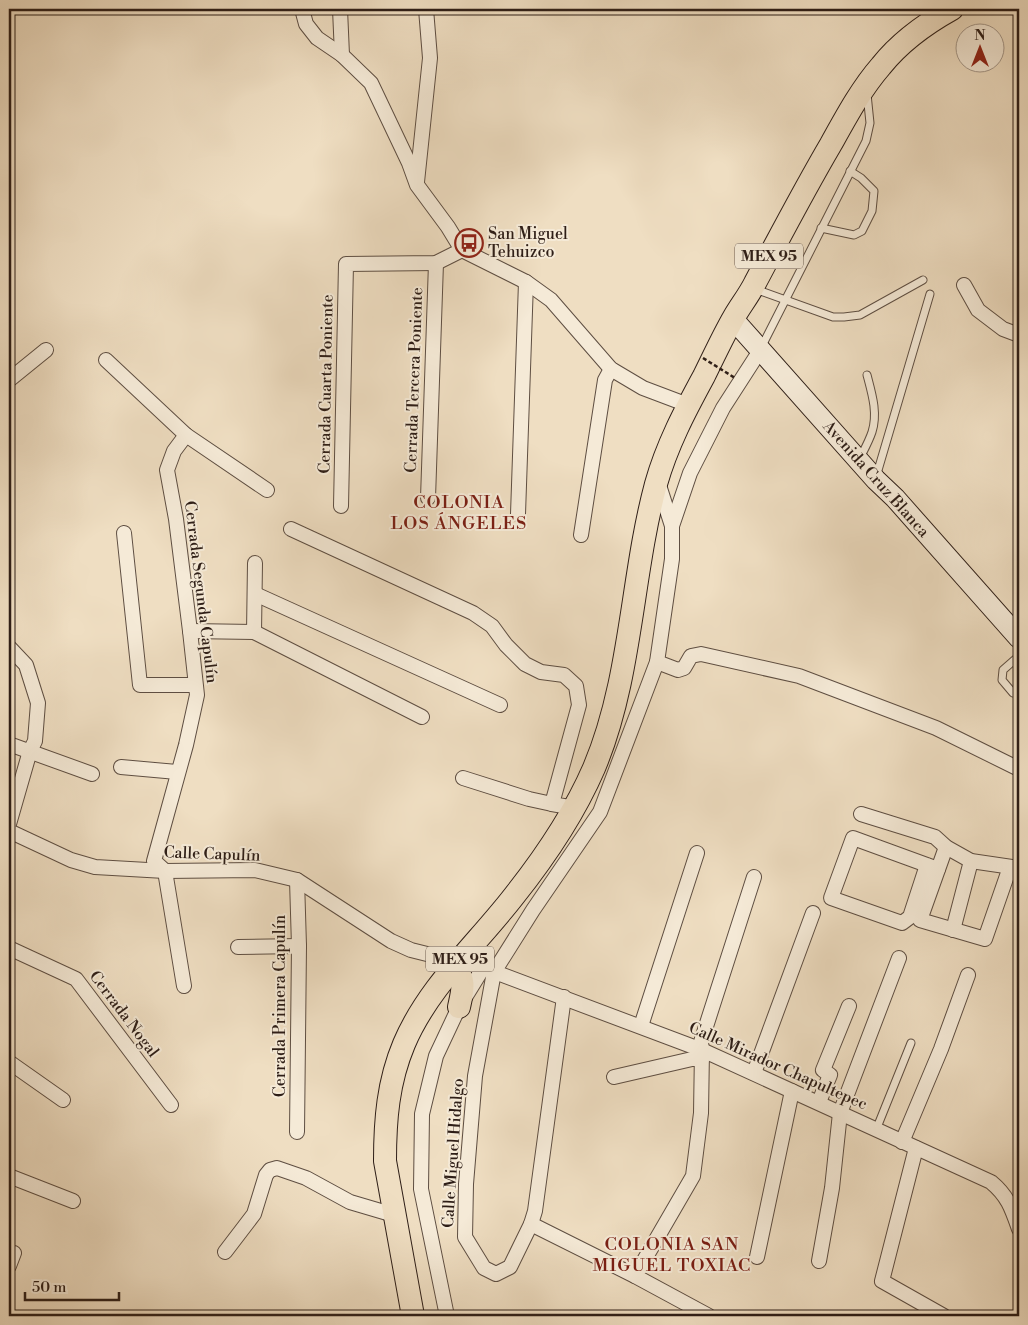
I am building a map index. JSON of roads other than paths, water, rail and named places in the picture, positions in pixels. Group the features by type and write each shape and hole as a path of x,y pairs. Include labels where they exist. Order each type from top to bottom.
{"main road":[{"name":"MEX 95","path":"413,1316 385,1161 389,1090 403,1046 424,1005 457,962 513,897 540,861 576,804 594,766 609,727 630,627 647,523 657,481 676,429 733,318 752,288 794,207 843,123 879,68 902,43 926,23 952,9"},
{"name":"Avenida Cruz Blanca","path":"733,318 1019,638"},
{"path":"457,962 462,975 459,1007"}],"street":[{"path":"302,9 306,24 318,38 342,55 370,82 417,185 448,227 462,250 526,282 551,300 611,369 643,388 688,405"},
{"path":"340,9 342,55"},
{"path":"417,185 430,58 426,9"},
{"path":"436,263 462,250"},
{"name":"Cerrada Cuarta Poniente","path":"341,506 346,264 436,263"},
{"name":"Cerrada Tercera Poniente","path":"428,498 436,263"},
{"path":"518,514 526,282"},
{"path":"964,285 978,310 1004,329 1019,335"},
{"path":"672,526 690,473 714,424 761,349"},
{"path":"9,380 46,350"},
{"path":"106,360 186,435 267,490"},
{"path":"581,535 605,380 611,369"},
{"name":"Cerrada Segunda Capulín","path":"184,986 165,870 154,861 186,745 197,695 176,519 167,470 174,451 186,435"},
{"path":"447,1316 422,1189 422,1114 436,1056 459,1007 533,910 600,812 657,662 672,559 672,526 657,481"},
{"path":"291,529 473,613 492,626 506,645 525,664 541,672 564,675 576,686 579,705 552,804"},
{"path":"124,533 140,685 195,685"},
{"path":"254,632 255,563"},
{"path":"255,594 500,705"},
{"path":"190,631 254,632 422,717"},
{"path":"9,647 26,665 38,702 35,741 30,751 9,824"},
{"path":"657,662 678,670 684,668 691,656 701,654 799,676 936,728 1019,769"},
{"path":"9,744 92,774"},
{"path":"121,767 177,772"},
{"path":"463,778 529,799 569,807 576,804"},
{"path":"861,814 934,837 946,847 971,861 1014,868 985,939 920,920 933,867"},
{"name":"Calle Capulín","path":"9,831 71,860 95,867 165,870 256,870 298,880 391,941 411,950 489,970"},
{"path":"933,867 853,838 831,898 902,923 910,917 933,867 946,847"},
{"path":"641,1026 697,853"},
{"path":"953,930 971,861"},
{"path":"635,1276 692,1176 702,1113 701,1042 754,877"},
{"name":"Cerrada Primera Capulín","path":"297,1132 298,880"},
{"path":"754,1072 812,913"},
{"path":"238,947 299,946"},
{"name":"Cerrada Nogal","path":"9,948 76,979 170,1105"},
{"path":"819,1261 832,1188 840,1113 899,958"},
{"name":"Calle Mirador Chapultepec","path":"489,970 641,1026 702,1054 754,1072 991,1182 1002,1191 1011,1205 1019,1229"},
{"name":"Calle Miguel Hidalgo","path":"489,970 474,1076 466,1184 465,1237 484,1268 496,1274 510,1267 531,1224 537,1196 564,998"},
{"path":"902,1142 941,1048 968,975"},
{"path":"819,1102 830,1076 823,1070 849,1006"},
{"path":"614,1077 692,1059 702,1054"},
{"path":"9,1062 63,1100"},
{"path":"756,1257 792,1091"},
{"path":"916,1148 882,1281 944,1316"},
{"path":"225,1252 254,1214 266,1175 270,1170 277,1168 306,1178 350,1202 394,1215"},
{"path":"9,1176 73,1201"},
{"path":"531,1224 635,1276 709,1316"}],"lane":[{"path":"761,349 784,300 866,141 870,123 867,86"},
{"path":"821,228 854,235 862,231 872,211 874,190 850,170"},
{"path":"752,288 833,317 844,317 860,315 924,280"},
{"path":"876,480 930,294"},
{"path":"858,460 872,432 874,414 873,397 867,376"},
{"path":"1013,693 1002,680 1003,670 1019,656"},
{"path":"876,1130 911,1043"}],"place":[{"name":"San Miguel Tehuizco","path":"469,243"}],"district":[{"name":"COLONIA LOS ÁNGELES","path":"459,512"},
{"name":"COLONIA SAN MIGUEL TOXIAC","path":"672,1254"}]}
